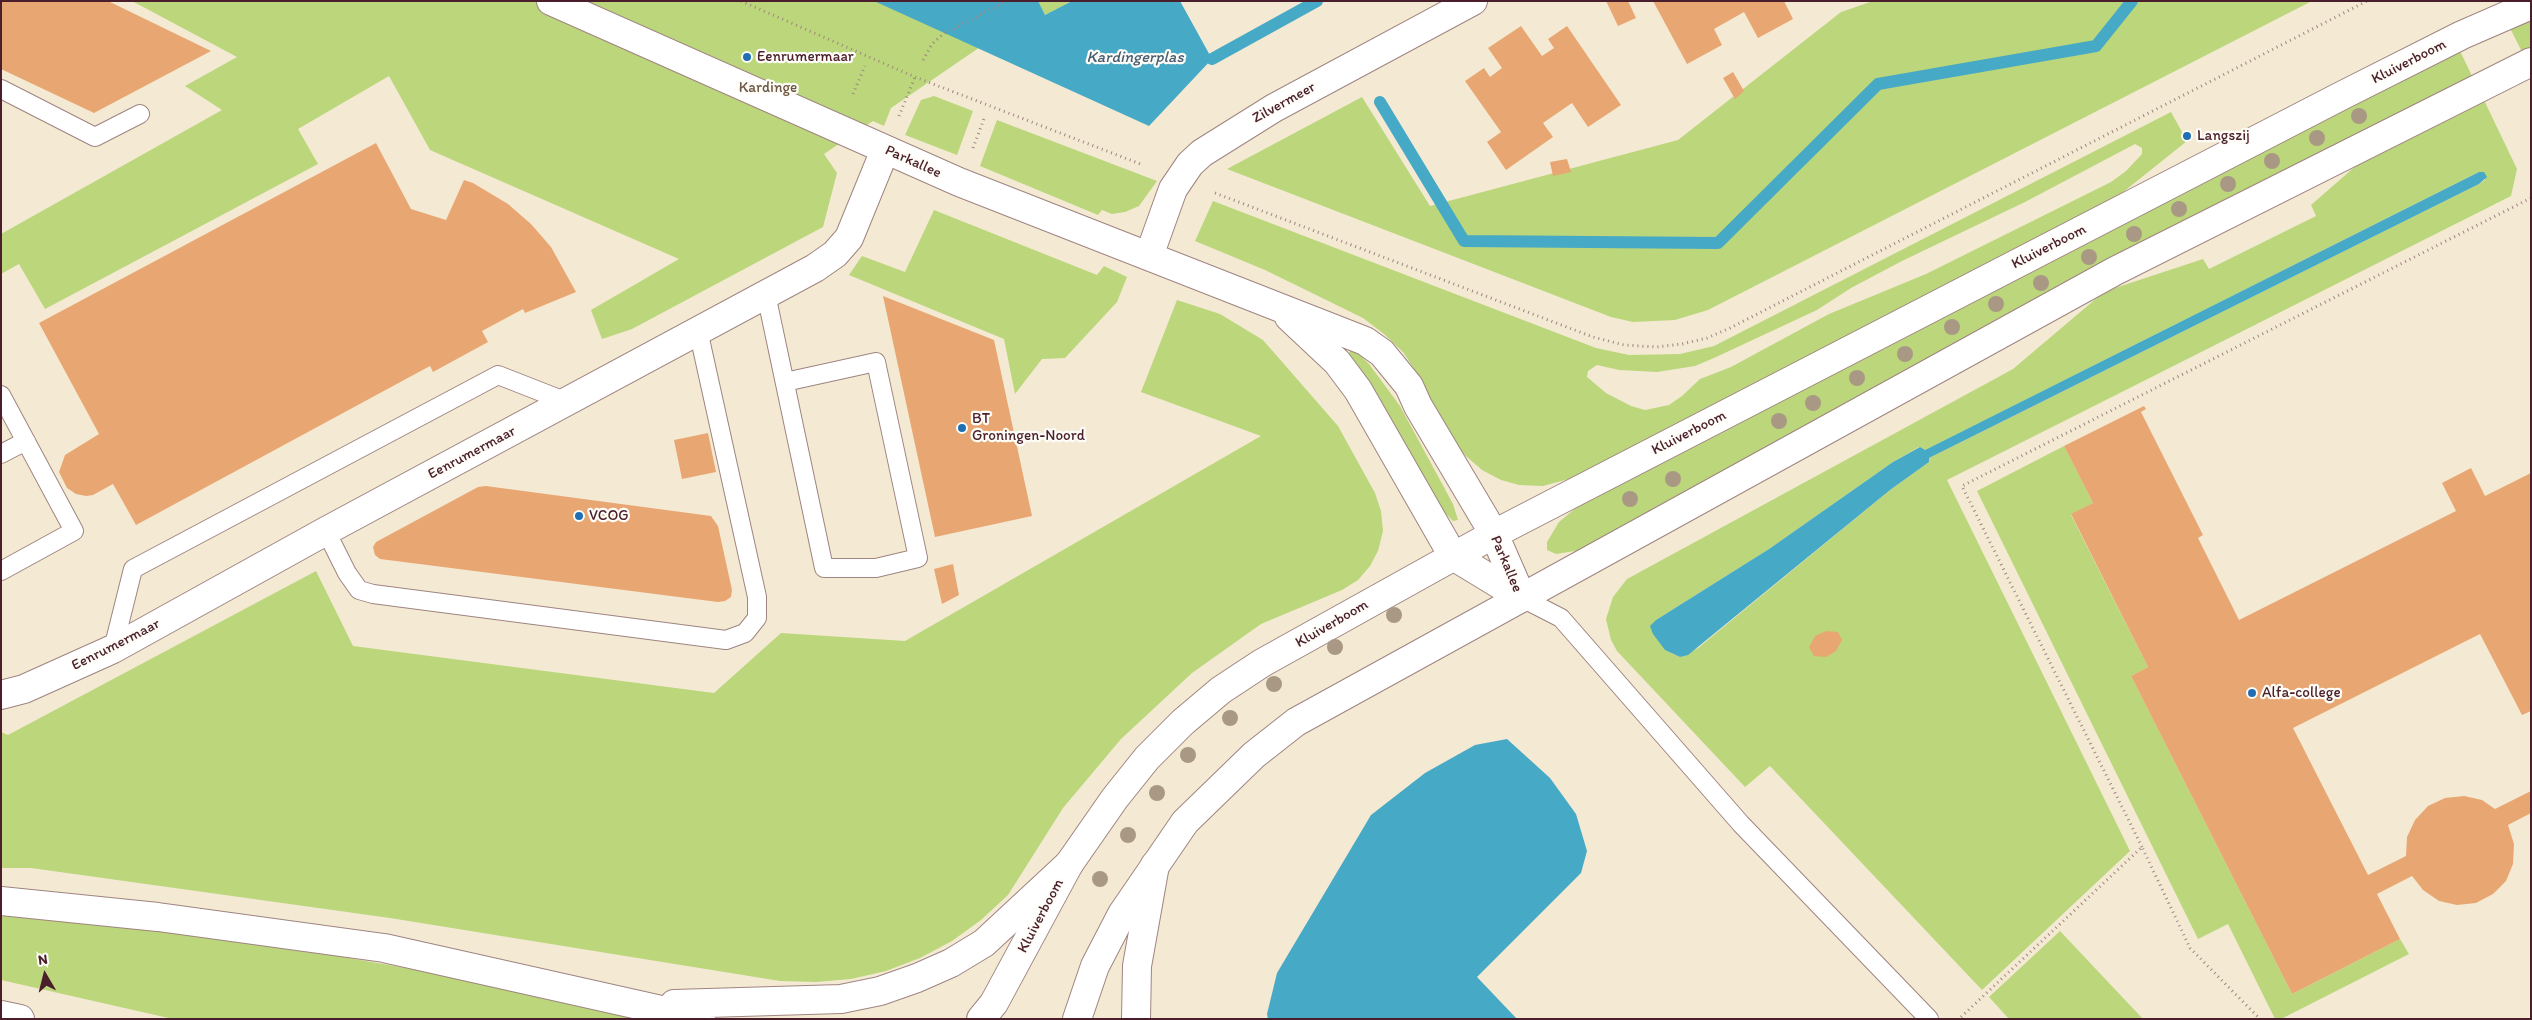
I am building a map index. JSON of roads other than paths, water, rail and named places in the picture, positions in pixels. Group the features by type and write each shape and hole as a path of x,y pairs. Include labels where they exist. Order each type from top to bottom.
{"main road":[{"name":"Parkallee","path":"551,1 959,182 1365,341 1382,353 1397,369 1494,534 1522,598"},
{"name":"Zilvermeer","path":"1149,256 1173,189 1179,179 1202,153 1238,128 1472,1"},
{"name":"Kluiverboom","path":"981,1019 994,1003 1069,864 1115,798 1147,758 1183,722 1221,690 1262,663 1494,534 2341,96 2462,35 2531,5"},
{"path":"1077,1019 1095,966 1122,914 1185,822 1254,755 1296,722 2115,271 2531,62"},
{"name":"Eenrumermaar","path":"1,695 24,690 113,649 326,531 766,294 835,254 849,238 885,150"},
{"name":"Parkallee","path":"1281,309 1337,362 1358,390 1453,556 1522,598"},
{"path":"642,1005 841,999 880,991 916,978 951,962 984,943 1069,864"},
{"path":"1136,1019 1137,966 1155,865"},
{"path":"1,902 158,917 384,948 700,1019"},
{"path":"1,1015 20,1019"}],"lane":[{"path":"1,89 95,137 140,114"},
{"path":"766,294 824,568 876,568 918,558 876,362 785,382"},
{"path":"326,531 347,573 359,590 373,594 726,640 745,633 756,618 757,597 698,330"},
{"path":"113,649 133,569 498,375 567,402"},
{"path":"1,395 74,531 1,571"},
{"path":"1,454 26,441"},
{"path":"1522,598 1562,618 1741,824 1929,1019"}],"water":[{"name":"Kardingerplas","path":"874,1 1038,1 1045,15 1072,1 1180,1 1212,59 1149,126"},
{"path":"2479,172 2484,172 2487,177 2479,184 1929,458 1929,462 1890,490 1688,655 1680,657 1665,650 1653,634 1650,626 1656,620 1769,549 1893,462 1920,447 1925,450"},
{"path":"1507,739 1550,778 1576,814 1587,851 1581,873 1477,977 1517,1019 1268,1019 1267,1014 1277,973 1371,815 1425,773 1475,745"}],"waterway":[{"path":"1212,59 1317,1"},
{"path":"1380,102 1464,241 1718,243 1878,84 2096,46 2132,1"}],"place":[{"name":"Eenrumermaar","path":"747,57"},
{"name":"Langszij","path":"2187,136"},
{"name":"BT Groningen-Noord","path":"962,428"},
{"name":"VCOG","path":"579,516"},
{"name":"Alfa-college","path":"2252,693"}],"park label":[{"name":"Kardinge","path":"768,88"}]}
